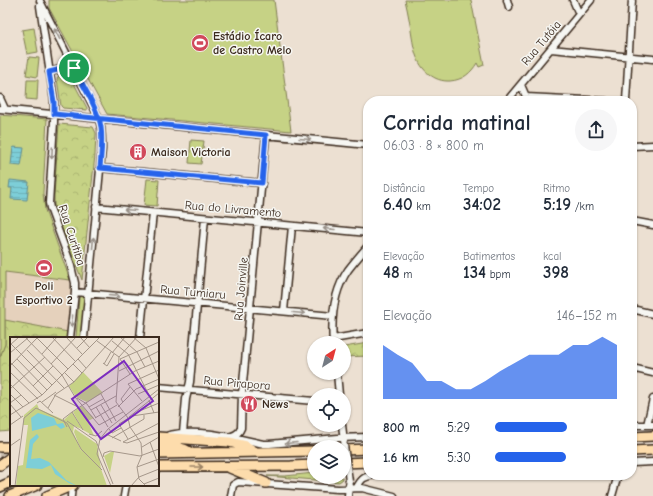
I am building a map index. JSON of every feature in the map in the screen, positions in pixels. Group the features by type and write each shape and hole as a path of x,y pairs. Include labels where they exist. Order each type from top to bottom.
{"highway":[{"path":"637,437 653,436"},
{"path":"161,437 229,442 246,446 258,452"},
{"path":"159,444 180,447 192,453"},
{"path":"351,445 363,448"},
{"path":"637,451 653,450"},
{"path":"159,454 307,451"},
{"path":"0,465 10,458"},
{"path":"351,463 363,462"},
{"path":"159,467 307,465"},
{"path":"227,467 266,483"},
{"path":"0,487 10,482"},
{"path":"10,496 35,486"},
{"path":"46,496 70,486"}],"street":[{"path":"507,0 509,7"},
{"path":"573,0 579,14"},
{"name":"Rua Tutóia","path":"511,96 591,0"},
{"path":"626,96 632,0"},
{"path":"40,1 100,119"},
{"name":"Rua Curitiba","path":"40,1 54,102 49,202 70,262 75,283 70,337"},
{"path":"550,49 653,59"},
{"path":"49,72 66,68 74,68"},
{"path":"520,85 526,96"},
{"path":"0,98 3,109 363,145"},
{"name":"Rua Curitiba","path":"84,337 102,149 102,129 100,119"},
{"name":"Rua Joinville","path":"228,437 234,436 240,429 266,135"},
{"path":"637,146 653,145"},
{"path":"100,168 262,183"},
{"name":"Rua do Livramento","path":"96,207 363,233"},
{"path":"140,337 153,213"},
{"path":"183,433 186,399 190,382 205,218"},
{"path":"637,221 653,225"},
{"path":"284,311 292,226"},
{"path":"333,336 334,302 340,283 352,264 363,252"},
{"name":"Rua Tumiaru","path":"75,292 333,316"},
{"path":"637,310 653,314"},
{"path":"351,337 363,334"},
{"path":"637,369 653,373"},
{"name":"Rua Pirapora","path":"159,387 307,399"},
{"path":"637,426 650,425 653,399"},
{"path":"161,437 174,434 194,433 228,437 264,444 307,444"},
{"path":"351,442 363,438"},
{"path":"637,463 653,462"},
{"path":"357,487 363,478"},
{"path":"612,496 617,480"},
{"path":"231,496 234,485 238,482 338,489 357,487 394,496"},
{"path":"348,496 349,484"},
{"path":"71,496 72,486"},
{"path":"124,496 126,486"}],"shaded area":[{"path":"5,272 70,280 71,291 68,332 5,320"}],"green space":[{"path":"49,0 274,0 291,131 107,114 49,8"},
{"path":"405,0 471,0 484,65 479,67 477,63 466,75 459,79 450,81 444,81 429,74 421,66 416,55"},
{"path":"34,28 38,52 27,54 22,30"},
{"path":"29,57 39,58 37,77 26,75"},
{"path":"64,73 70,76 87,110 63,108 61,106 57,79 59,75"},
{"path":"27,80 38,80 37,100 26,99"},
{"path":"0,115 47,119 43,193 45,210 70,280 5,272 5,344 0,357"},
{"path":"59,124 93,127 96,133 82,280 54,208"},
{"path":"191,140 204,141 201,164 189,163"},
{"path":"147,179 159,180 157,206 144,205"},
{"path":"83,294 85,297 82,337 76,337 79,298"},
{"path":"5,320 68,332 67,337 10,337 10,431 0,432 0,357 5,344"},
{"path":"363,344 363,356 351,357 351,346"},
{"path":"307,474 307,479 267,476"}],"water":[{"path":"13,147 24,148 21,166 11,165"},
{"path":"10,180 29,182 27,200 11,199 12,188 9,188"}],"tunnel":[{"path":"0,457 10,456"}],"place":[{"name":"Estádio Ícaro de Castro Melo","path":"200,43"},
{"name":"Maison Victoria","path":"138,152"},
{"name":"Poli Esportivo 2","path":"44,268"},
{"name":"News","path":"249,404"}],"route":[{"path":"74,68 59,69 49,72 54,102 54,114 100,119 266,135 262,183 100,168 102,149 102,129 100,119 74,68"}]}
